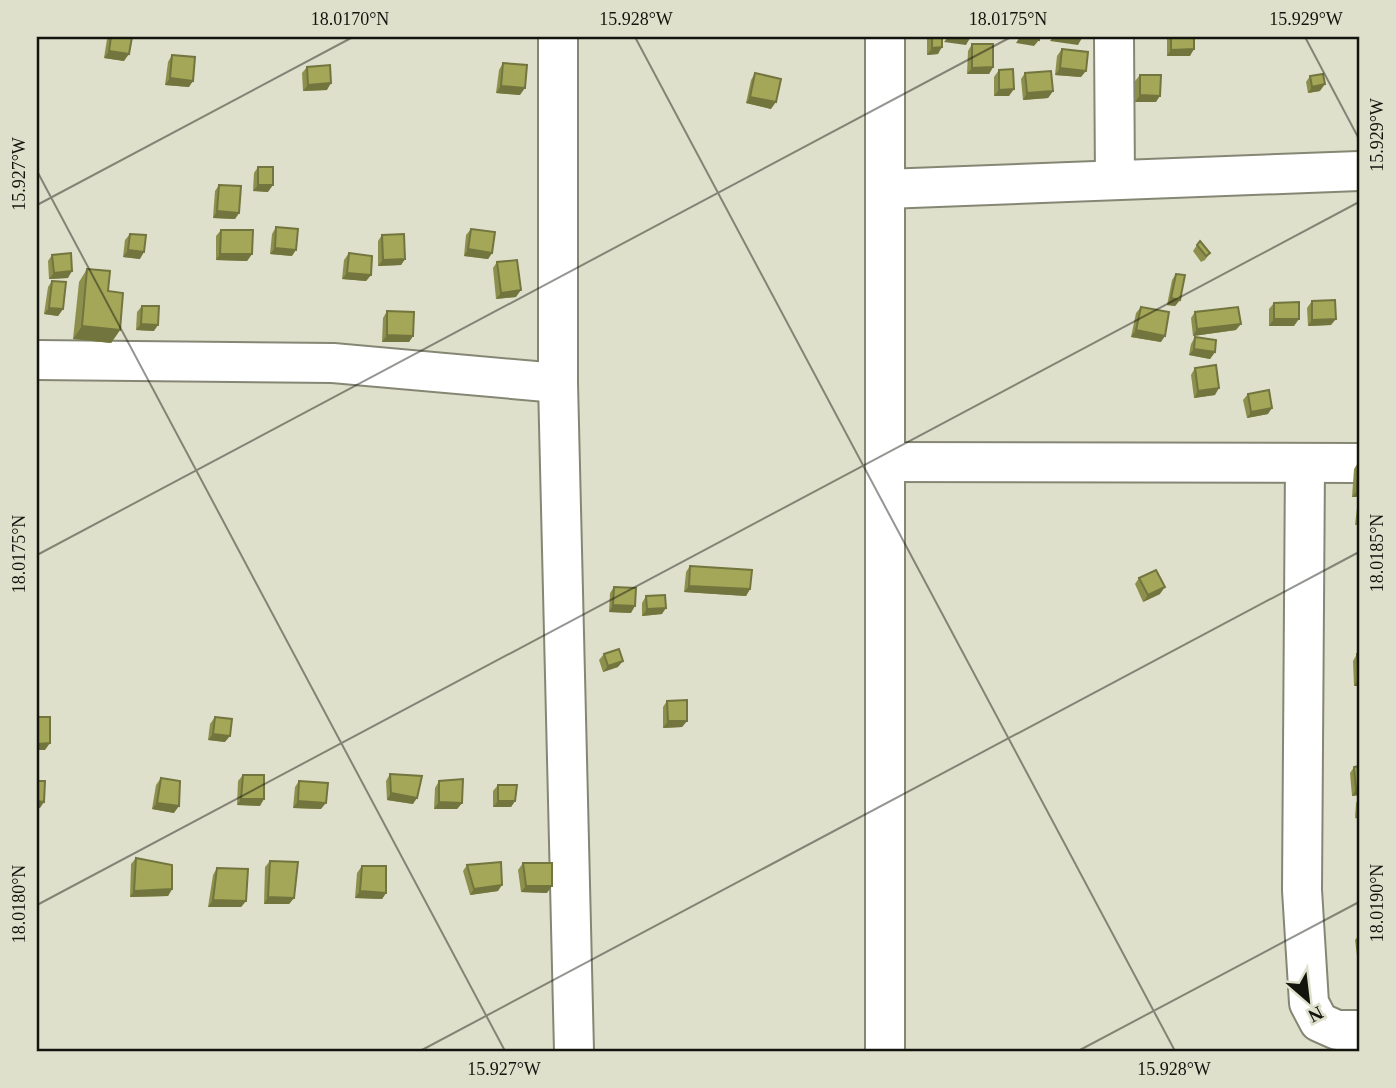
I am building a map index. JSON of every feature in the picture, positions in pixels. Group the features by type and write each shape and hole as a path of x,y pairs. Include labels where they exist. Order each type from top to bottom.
{"street":[{"path":"558,37 558,383 574,1051"},
{"path":"885,37 885,1051"},
{"path":"1114,37 1115,180"},
{"path":"885,189 1359,171"},
{"path":"37,360 334,363 558,383"},
{"path":"885,462 1359,463"},
{"path":"1305,463 1302,890 1309,1003 1319,1022 1337,1030 1359,1030"}],"building":[{"path":"111,37 132,37 129,54 109,51"},
{"path":"932,37 942,37 942,47 932,48"},
{"path":"1171,37 1194,37 1194,49 1171,50"},
{"path":"972,44 993,44 993,67 972,68"},
{"path":"1062,49 1088,52 1086,71 1060,68"},
{"path":"172,55 195,57 193,81 170,78"},
{"path":"503,63 527,65 525,88 501,86"},
{"path":"330,65 331,83 308,85 307,67"},
{"path":"1013,69 1014,89 999,90 999,70"},
{"path":"1051,71 1053,91 1027,93 1025,73"},
{"path":"755,73 781,79 776,102 750,97"},
{"path":"1323,74 1325,84 1312,87 1310,76"},
{"path":"1140,75 1161,75 1160,96 1140,95"},
{"path":"258,167 273,167 273,185 258,185"},
{"path":"219,185 241,186 239,213 217,211"},
{"path":"276,227 298,229 296,250 275,248"},
{"path":"471,229 495,232 492,253 468,249"},
{"path":"221,230 253,230 252,254 220,254"},
{"path":"130,234 146,235 144,252 128,250"},
{"path":"404,234 405,259 383,260 382,235"},
{"path":"1200,241 1210,253 1206,256 1197,245"},
{"path":"71,253 72,271 54,273 52,255"},
{"path":"349,253 372,256 371,275 347,273"},
{"path":"517,260 521,290 501,293 497,262"},
{"path":"87,269 110,271 108,291 123,293 120,330 82,326"},
{"path":"1176,274 1185,275 1180,300 1171,298"},
{"path":"52,281 66,282 63,309 49,308"},
{"path":"1335,300 1336,319 1312,320 1312,301"},
{"path":"1299,302 1299,319 1274,319 1274,303"},
{"path":"142,306 159,306 158,325 141,324"},
{"path":"1141,307 1169,312 1165,336 1136,330"},
{"path":"1238,307 1241,324 1197,329 1195,312"},
{"path":"387,311 414,312 413,336 387,335"},
{"path":"1195,337 1216,340 1215,352 1194,349"},
{"path":"1216,365 1219,388 1198,391 1195,368"},
{"path":"1269,390 1272,408 1251,412 1248,394"},
{"path":"1358,463 1359,491 1357,491"},
{"path":"690,566 752,570 750,589 689,586"},
{"path":"1156,570 1165,587 1148,595 1139,578"},
{"path":"614,587 636,588 635,606 613,605"},
{"path":"665,595 666,608 647,609 646,596"},
{"path":"619,649 623,661 608,666 604,654"},
{"path":"687,700 687,721 668,721 667,701"},
{"path":"37,717 50,717 50,743 37,744"},
{"path":"215,717 232,719 230,736 213,734"},
{"path":"1359,766 1359,789 1356,789 1354,767"},
{"path":"390,774 422,776 417,798 391,793"},
{"path":"243,775 264,775 264,799 241,799"},
{"path":"161,778 180,781 179,806 157,803"},
{"path":"463,779 462,803 439,802 439,781"},
{"path":"37,781 45,781 44,802 37,801"},
{"path":"299,781 328,783 326,803 298,801"},
{"path":"498,785 517,785 515,801 498,801"},
{"path":"136,858 172,865 172,889 134,891"},
{"path":"270,861 298,862 294,898 268,897"},
{"path":"501,862 502,885 474,889 467,865"},
{"path":"523,863 552,863 552,886 526,886"},
{"path":"362,866 386,866 386,893 360,891"},
{"path":"217,868 248,869 246,901 213,900"}]}
